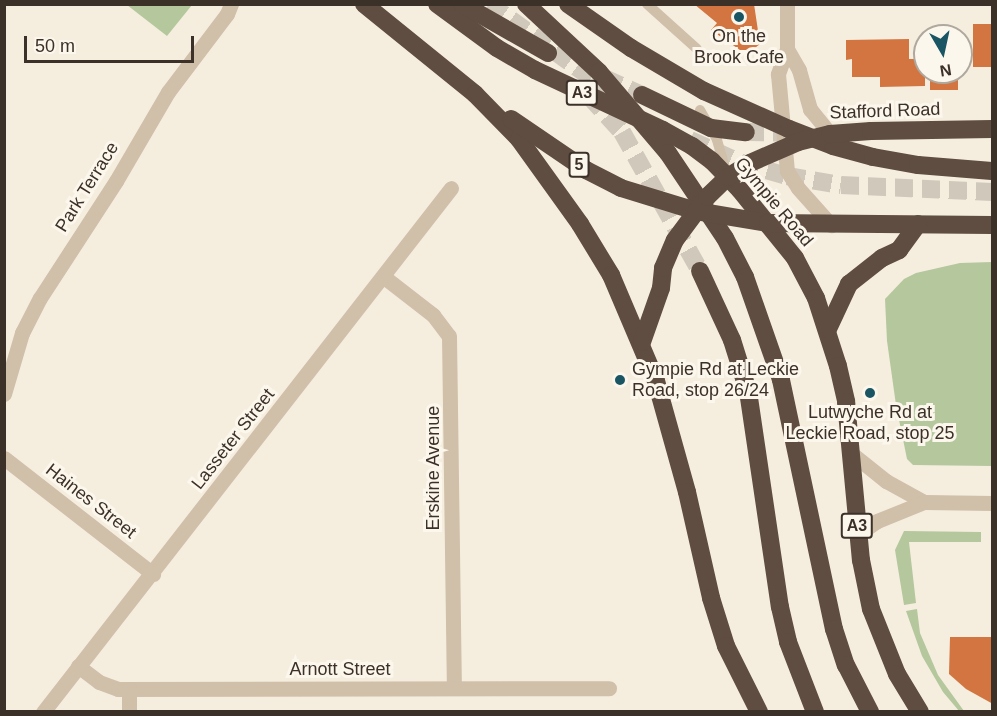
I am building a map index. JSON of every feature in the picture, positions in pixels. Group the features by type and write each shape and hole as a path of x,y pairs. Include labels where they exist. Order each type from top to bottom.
{"highway":[{"path":"364,4 475,94 519,139 580,224 611,275 642,342 671,430 711,598 726,646 759,711"},
{"name":"Gympie Road","path":"437,4 497,48 535,70 692,146 728,177 795,258 816,296 828,329 846,402 865,584 879,632 897,674 920,711"},
{"path":"462,4 548,52"},
{"path":"526,4 599,72 668,153 725,238 745,277 781,380 834,629 846,665 870,711"},
{"path":"568,4 631,48 704,91 789,129 833,146 873,157 918,165 993,171"},
{"name":"5","path":"475,94 586,170 621,188 696,211 768,223 993,225"},
{"path":"642,95 711,128 746,132"},
{"name":"Stafford Road","path":"642,342 661,288 662,274 668,255 696,211 728,177 750,163 784,148 830,134 871,130 993,129"},
{"path":"828,329 849,284 882,258 899,250 918,224"},
{"path":"700,271 732,340 748,391 780,607 788,642 815,711"}],"street":[{"name":"Park Terrace","path":"4,394 22,333 40,298 116,181 168,92 229,9 242,4"},
{"path":"787,4 787,49 778,74 787,171 792,181 831,225"},
{"path":"787,49 799,70 810,109 830,134"},
{"name":"Lasseter Street","path":"43,711 153,574 451,188"},
{"name":"Erskine Avenue","path":"384,277 434,315 449,336 454,688"},
{"path":"851,453 886,481 924,502"},
{"name":"Haines Street","path":"4,459 153,574"},
{"path":"858,534 877,520 924,502 993,503"},
{"name":"Arnott Street","path":"78,666 108,686 129,689 609,688"},
{"path":"129,689 129,711"}],"lane":[{"path":"647,4 697,49"},
{"path":"700,110 711,128 728,177"}],"green space":[{"path":"127,5 192,5 167,36"},
{"path":"992,262 992,466 913,465 907,459 896,405 887,341 885,299 904,279 916,273 960,263"},
{"path":"904,531 981,532 981,542 909,542 916,603 904,605 895,550"},
{"path":"917,609 920,633 938,675 964,711 959,711 943,692 922,656 906,611"}],"building":[{"name":"On the Brook Cafe","path":"694,4 754,4 760,44 751,51 740,50 711,30 717,23"},
{"path":"973,24 992,24 992,67 973,67"},
{"path":"909,39 909,59 913,59 913,84 925,84 925,86 880,87 880,77 852,77 852,59 846,60 846,40"},
{"path":"930,84 958,84 958,90 930,90"},
{"path":"950,637 993,637 993,704 966,689 949,674"}],"tunnel":[{"path":"489,4 615,95"},
{"path":"604,78 642,95"},
{"path":"589,96 622,132 700,271"},
{"path":"746,132 799,133"},
{"path":"690,140 741,163 787,176 841,185 992,192"}],"place":[{"name":"On the Brook Cafe","path":"739,17"},
{"name":"Gympie Rd at Leckie Road, stop 26/24","path":"620,380"},
{"name":"Lutwyche Rd at Leckie Road, stop 25","path":"870,393"}]}
